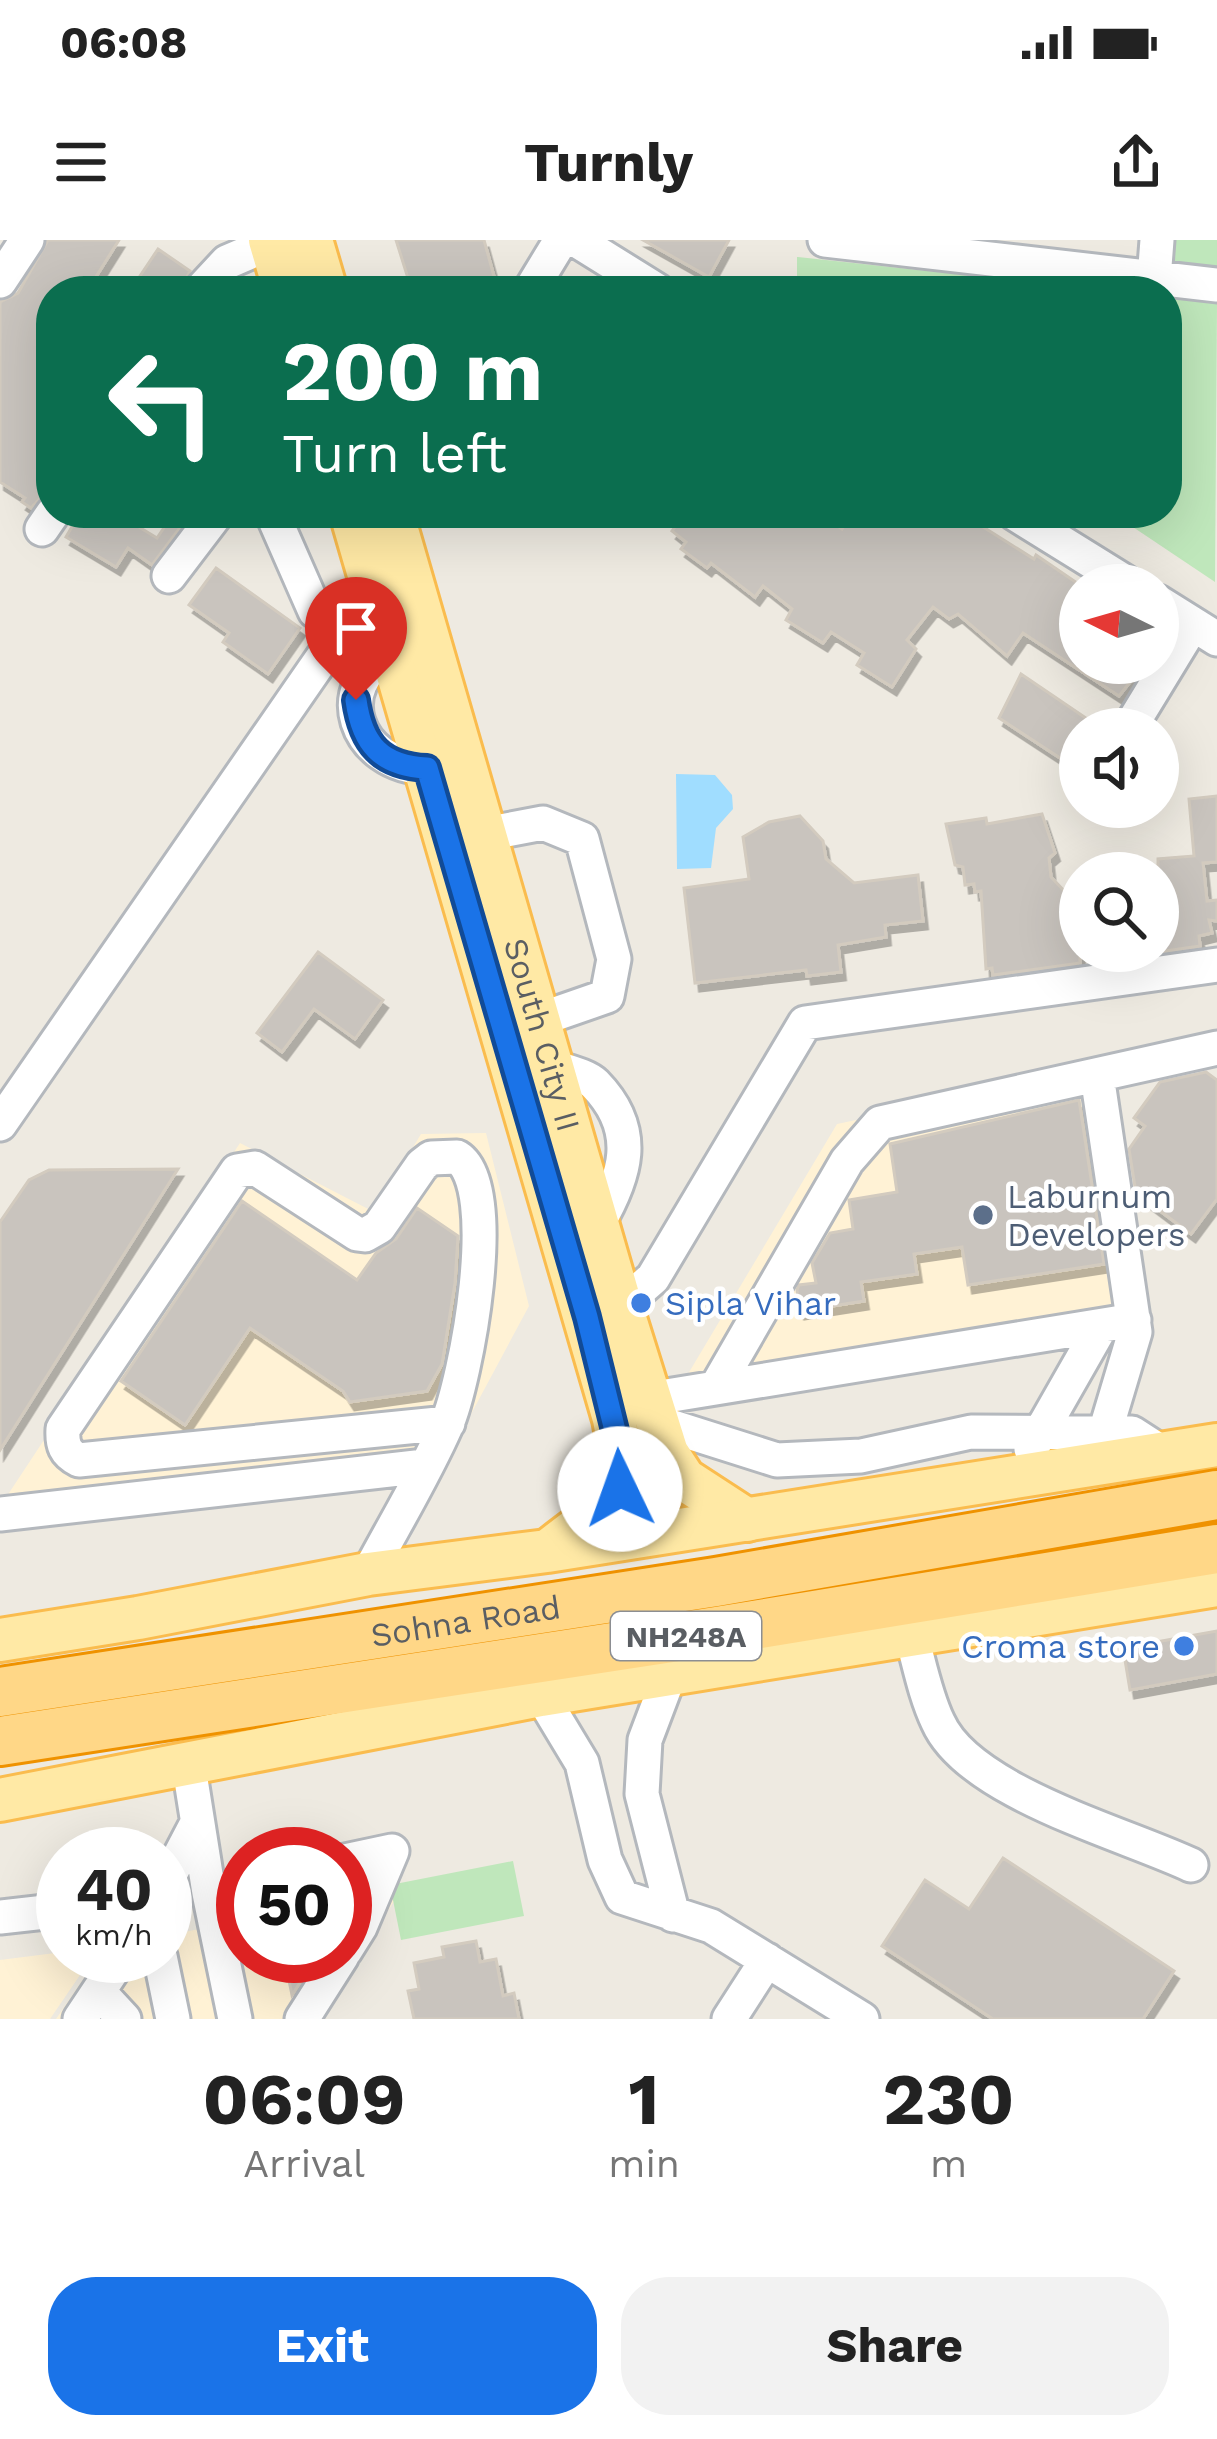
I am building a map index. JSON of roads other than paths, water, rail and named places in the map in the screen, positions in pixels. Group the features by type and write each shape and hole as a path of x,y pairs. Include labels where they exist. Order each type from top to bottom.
{"highway":[{"name":"Sohna Road","path":"0,1691 716,1582 1217,1495"},
{"name":"Sohna Road","path":"0,1742 1217,1549"}],"main road":[{"path":"284,241 285,276"},
{"path":"284,241 313,276"},
{"name":"South City II","path":"356,528 427,768 604,1311 667,1453 684,1479 747,1520"},
{"name":"South City II","path":"398,532 597,1225 623,1463 620,1489 607,1505 548,1551"},
{"path":"0,1640 368,1574 548,1551 1015,1477 1099,1451 1166,1454 1217,1445"},
{"path":"0,1800 541,1696 1217,1585"}],"street":[{"path":"0,281 27,240"},
{"path":"539,276 561,240"},
{"path":"576,240 634,276"},
{"path":"825,240 1129,276"},
{"path":"1154,276 1157,240"},
{"path":"214,276 227,262 284,241"},
{"path":"1182,282 1217,285"},
{"path":"169,576 206,528"},
{"path":"279,528 315,611"},
{"path":"1038,528 1096,564"},
{"path":"0,1124 17,1076 372,582 398,532"},
{"path":"1145,708 1205,632 1179,615"},
{"path":"484,834 543,823 582,838 614,959 607,996 538,1020"},
{"path":"604,1311 653,1278 805,1023 1217,964"},
{"path":"717,1386 847,1161 880,1123 1217,1048"},
{"path":"652,1411 777,1460 861,1456 971,1432 1039,1434 1099,1451 1133,1343 1134,1320 1097,1075"},
{"path":"368,1574 448,1423 471,1324 479,1221 472,1172 458,1157 431,1158 422,1165 379,1227 365,1235 255,1168 237,1171 63,1429 68,1454 79,1460 448,1423"},
{"path":"652,1411 717,1386 1134,1320"},
{"path":"1015,1477 1100,1328"},
{"path":"0,1514 425,1466"},
{"path":"911,1634 939,1726 974,1766 1021,1795 1191,1864"},
{"path":"670,1674 645,1740 641,1794 674,1915"},
{"path":"541,1696 582,1763 613,1885 622,1897 711,1926 862,2019"},
{"path":"188,1762 235,2019"},
{"path":"597,1827 648,1820"},
{"path":"192,1833 197,1823"},
{"path":"372,1855 392,1850 372,1898"},
{"path":"209,1893 216,1891"},
{"path":"0,1917 36,1913"},
{"path":"729,2019 767,1960"},
{"path":"165,1983 172,2019"},
{"path":"302,2019 324,1983"},
{"path":"89,2006 124,2019"}],"water":[{"path":"676,774 715,775 732,795 733,809 716,828 711,868 677,869"}],"place":[{"name":"Laburnum Developers","path":"983,1215"},
{"name":"Sipla Vihar","path":"641,1303"},
{"name":"Croma store","path":"1184,1646"}]}
